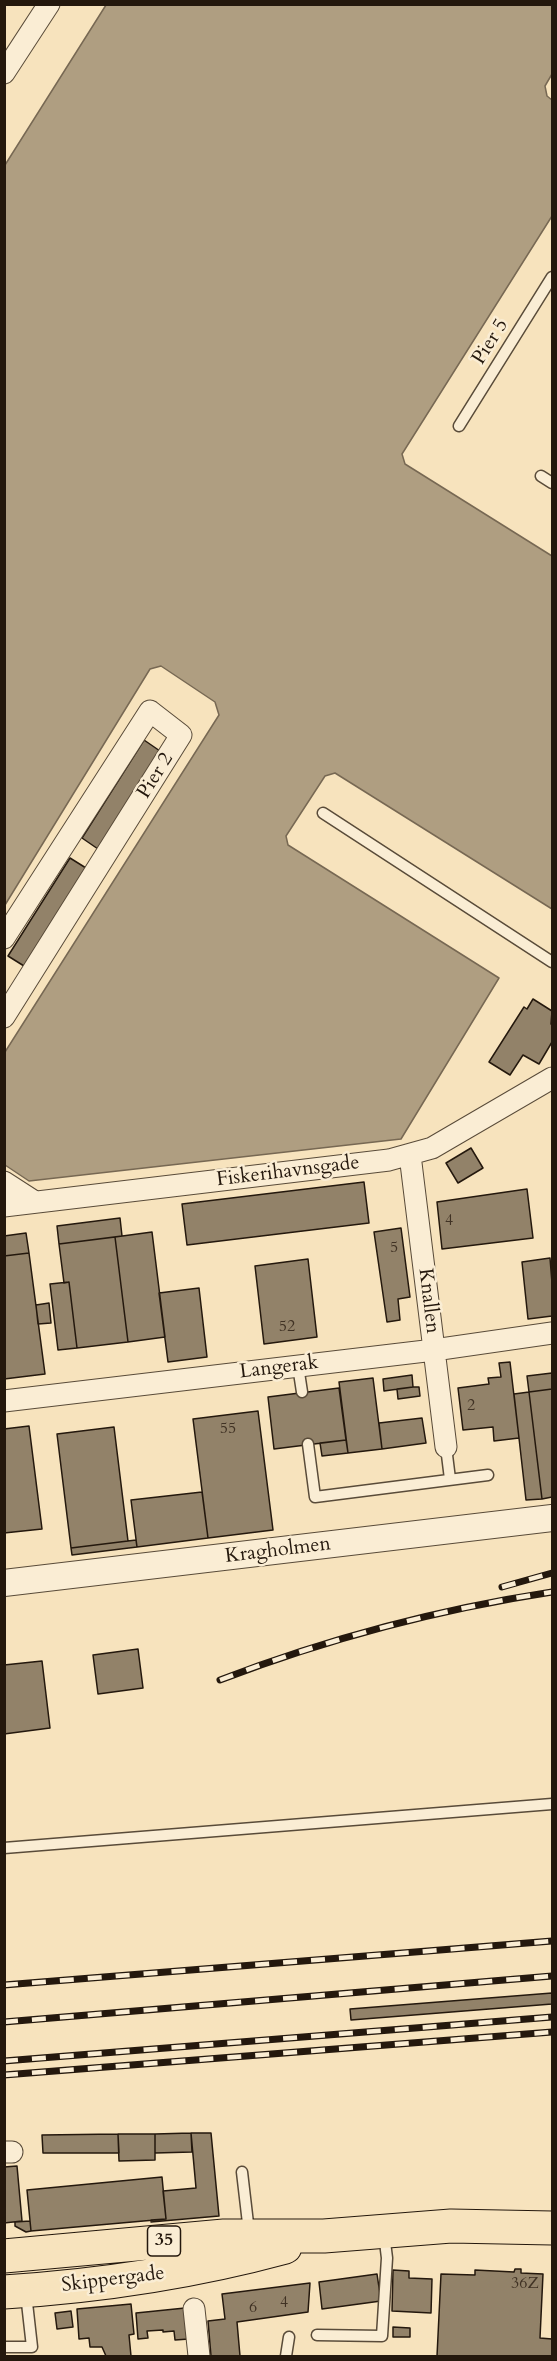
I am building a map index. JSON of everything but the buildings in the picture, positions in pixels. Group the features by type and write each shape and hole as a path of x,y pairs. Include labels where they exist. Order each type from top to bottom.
{"main road":[{"name":"Skippergade","path":"15,2291 182,2271 251,2246 324,2236 451,2226 552,2228"},
{"name":"Skippergade","path":"4,2256 224,2236 251,2246"}],"street":[{"path":"4,73 49,4"},
{"name":"Pier 2","path":"4,938 150,711 181,735 4,1017"},
{"name":"Fiskerihavnsgade","path":"4,1206 389,1160 432,1148 552,1078"},
{"name":"Knallen","path":"410,1155 446,1448"},
{"path":"4,1182 35,1202"},
{"name":"Langerak","path":"4,1401 434,1350 552,1333"},
{"name":"Kragholmen","path":"4,1583 552,1518"},
{"path":"194,2309 199,2356"}],"lane":[{"name":"Pier 5","path":"459,426 552,277"},
{"path":"542,476 552,483"},
{"path":"323,813 552,962"},
{"path":"298,1366 302,1392"},
{"path":"308,1444 315,1497 488,1474"},
{"path":"446,1448 450,1479"},
{"path":"4,1848 552,1804"},
{"path":"242,2172 251,2246"},
{"path":"316,2335 382,2336 387,2258 384,2230"},
{"path":"4,2347 32,2352 15,2291"},
{"path":"286,2356 289,2337"}],"shaded area":[{"path":"106,5 552,5 552,74 545,86 547,96 552,100 552,216 402,454 405,464 552,556 552,909 335,773 325,776 286,836 288,845 499,978 401,1139 29,1181 5,1165 5,1052 219,715 215,702 161,666 150,669 5,905 5,165"}],"railway":[{"path":"502,1587 552,1573"},
{"path":"220,1680 301,1651 384,1627 468,1607 552,1592"},
{"path":"4,1985 552,1941"},
{"path":"4,2022 552,1976"},
{"path":"4,2061 552,2017"},
{"path":"4,2075 552,2032"}]}
